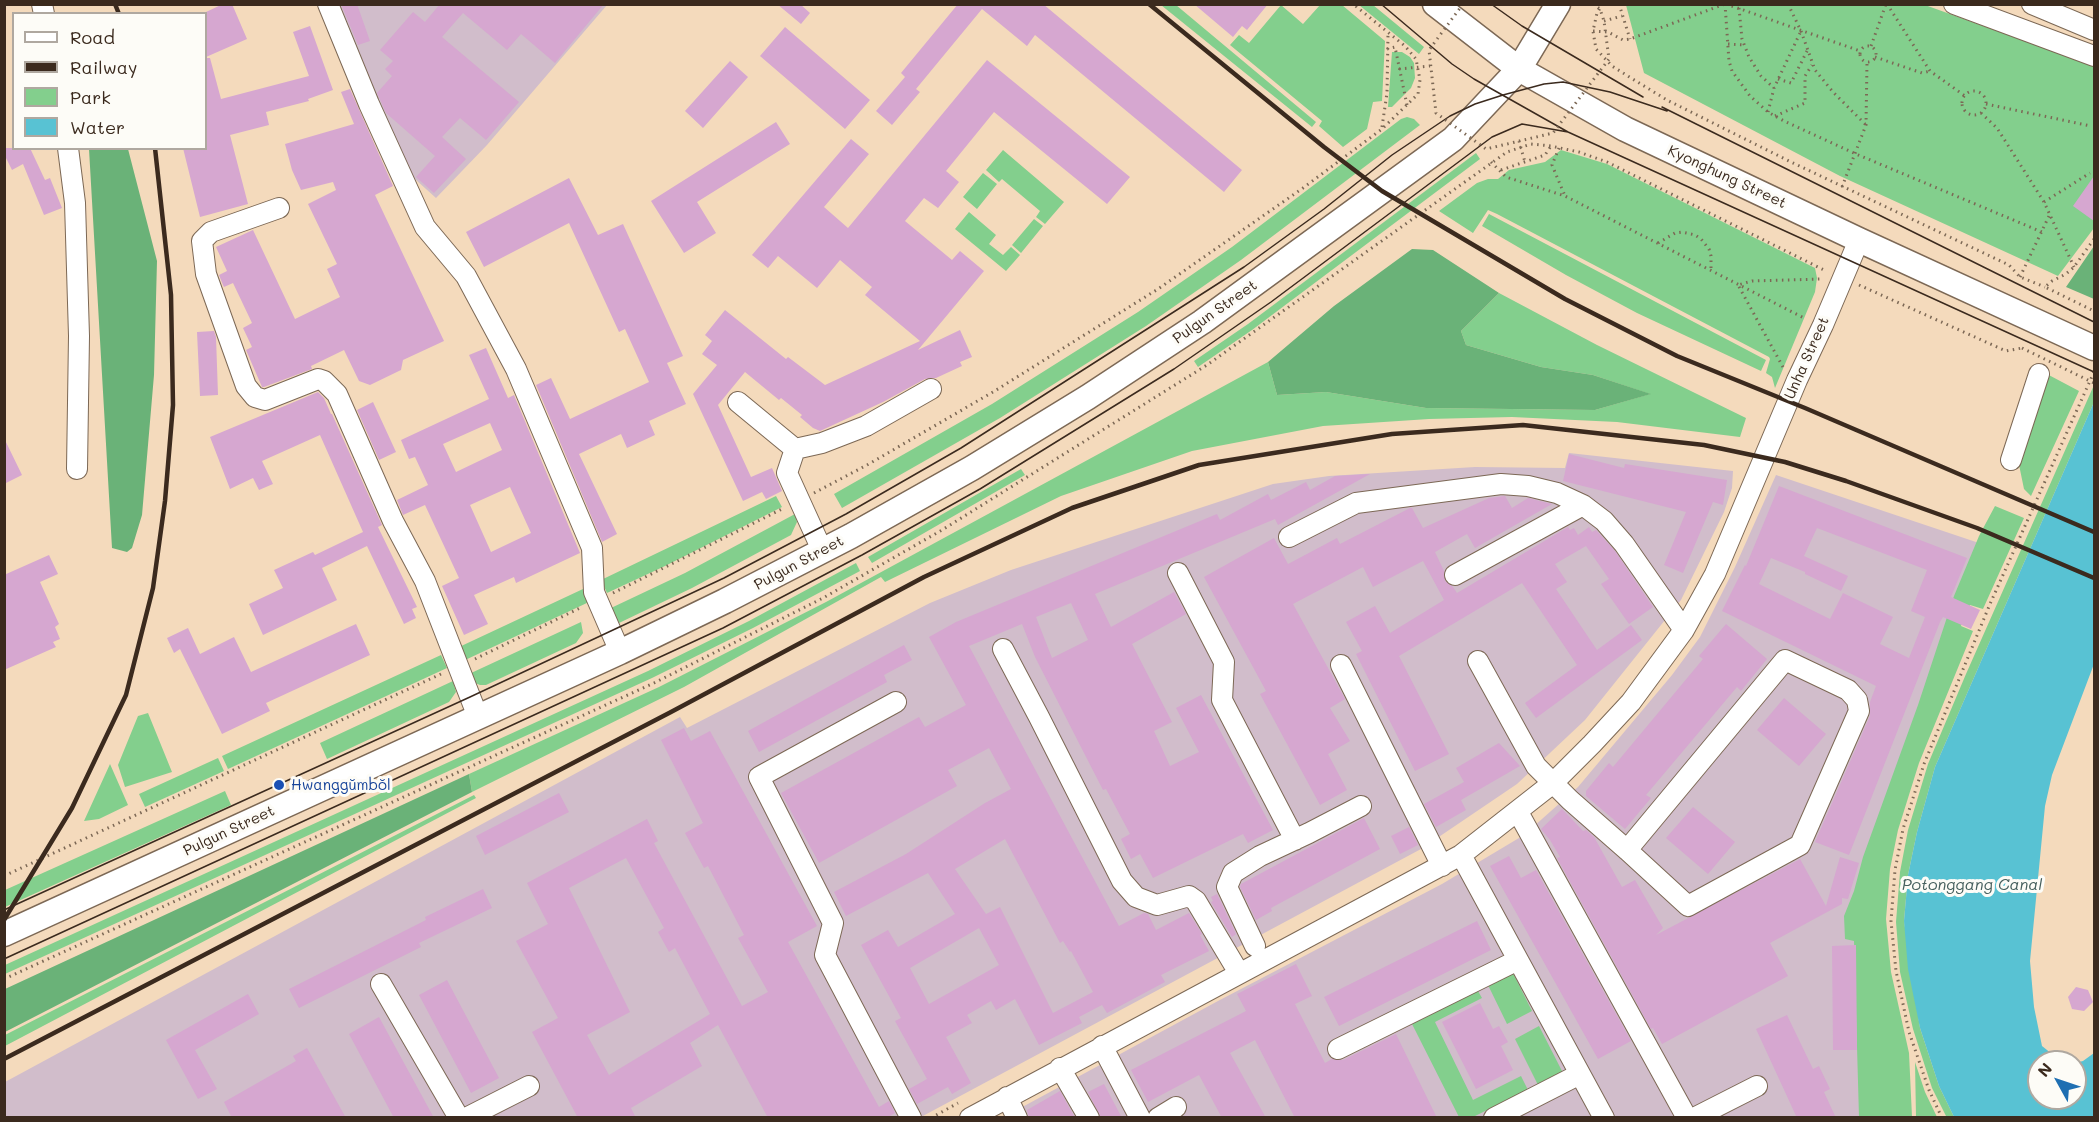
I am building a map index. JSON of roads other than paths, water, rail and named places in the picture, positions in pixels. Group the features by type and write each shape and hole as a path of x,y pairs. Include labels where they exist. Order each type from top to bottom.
{"main road":[{"name":"Kyonghung Street","path":"1435,4 1519,69 1625,129 1858,240 2094,348"},
{"name":"Pulgun Street","path":"4,934 620,652 725,601 972,468 1088,397 1202,322 1453,139 1519,69 1558,4"}],"street":[{"path":"328,4 369,104 425,227 466,276 516,369 592,548 594,592 620,652"},
{"path":"1954,4 1980,8 2094,56"},
{"path":"2032,4 2094,30"},
{"path":"68,150 75,203 79,336 77,469"},
{"path":"279,208 211,232 202,241 207,274 246,386 255,397 265,400 318,379 324,381 337,394 393,521 424,581 478,717"},
{"name":"Unha Street","path":"965,1110 1007,1097 1442,866 1461,855 1553,783 1631,702 1684,630 1715,574 1834,274 1858,240"},
{"path":"2011,460 2039,374"},
{"path":"795,449 822,443 866,426 931,389"},
{"path":"738,402 795,449"},
{"path":"795,449 787,473 822,550"},
{"path":"1289,537 1356,503 1501,484 1528,486 1557,493 1583,506 1604,521 1624,544 1684,630"},
{"path":"1455,575 1583,506"},
{"path":"1178,573 1224,662 1222,700 1295,840"},
{"path":"1003,649 1122,881 1136,897 1157,905 1189,896 1196,901 1239,973"},
{"path":"1478,661 1536,766 1553,783 1688,906 1800,845 1859,711 1857,700 1848,690 1785,660 1627,850"},
{"path":"1341,664 1442,866"},
{"path":"896,702 759,777 832,923 825,955 911,1118"},
{"path":"1255,946 1227,887 1233,873 1260,856 1361,806"},
{"path":"1518,812 1687,1118"},
{"path":"1461,855 1604,1118"},
{"path":"1338,1049 1518,960"},
{"path":"381,984 459,1118"},
{"path":"1102,1046 1140,1118"},
{"path":"1060,1068 1089,1118"},
{"path":"1494,1118 1580,1074"},
{"path":"466,1118 529,1086"},
{"path":"1694,1118 1757,1086"},
{"path":"1007,1097 1017,1118"},
{"path":"1158,1118 1176,1107"}],"water":[{"name":"Potonggang Canal","path":"2094,402 2094,664 2052,775 2045,806 2030,961 2034,1007 2042,1046 2047,1050 2027,1050 2027,1110 2087,1110 2087,1058 2094,1053 2094,1117 1954,1117 1939,1086 1920,1028 1908,969 1904,921 1908,875 1935,767"}],"tram line":[{"path":"1381,4 1452,64 1474,79 1568,132 2094,372"},
{"path":"1491,4 1522,26 1643,97"},
{"path":"4,910 724,578 846,514 961,448 1244,267 1324,209 1392,155 1450,116 1475,104 1503,95 1544,84 1563,82 1610,92 1667,111"},
{"path":"1662,107 2094,322"},
{"path":"4,959 723,628 862,555 980,489 1174,369 1271,302 1492,137 1522,124 1568,132"}],"railway":[{"path":"115,4 118,12"},
{"path":"1149,4 1324,147 1382,191 1565,299 1677,356 1805,408 2094,532"},
{"path":"4,920 72,808 126,695 153,588 165,501 173,405 171,295 155,150"},
{"path":"4,1059 671,712 924,577 1072,508 1199,465 1392,434 1523,425 1704,445 1785,462 1846,481 1977,528 2094,578"}],"place":[{"name":"Hwanggŭmbŏl","path":"279,785"}]}
